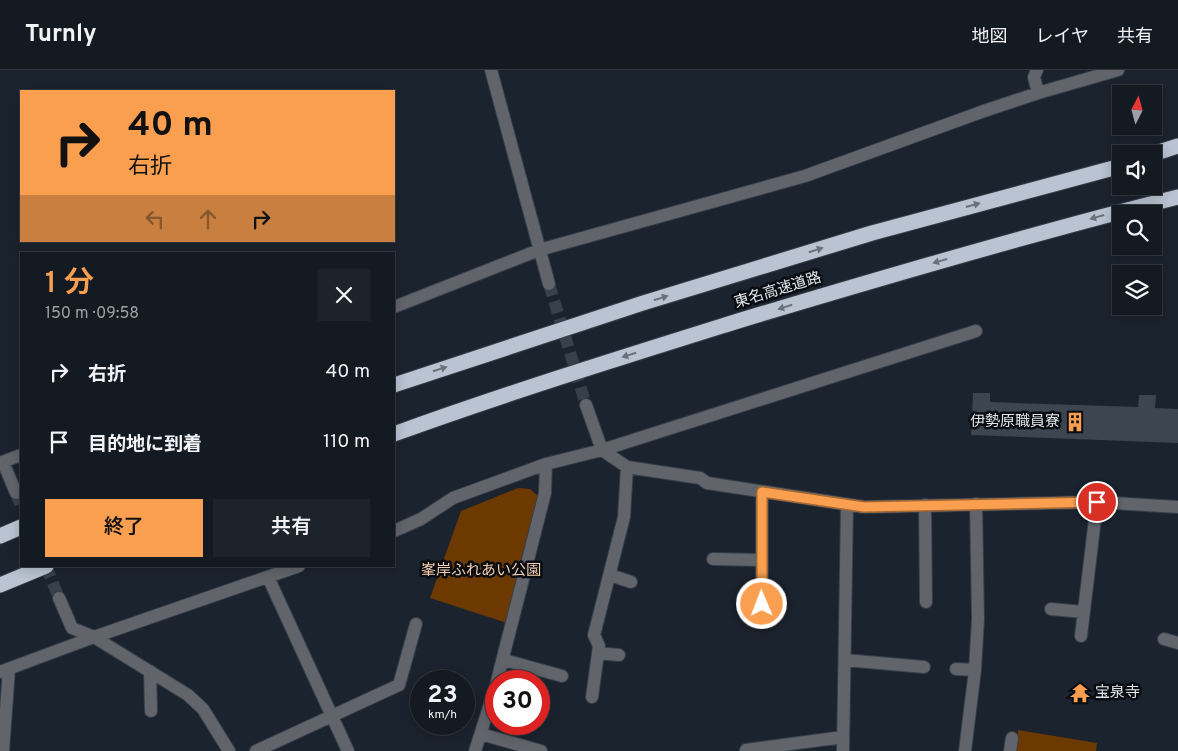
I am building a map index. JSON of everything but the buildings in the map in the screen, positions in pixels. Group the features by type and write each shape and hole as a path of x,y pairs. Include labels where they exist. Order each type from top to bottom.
{"highway":[{"path":"1162,151 1178,146"},
{"path":"1162,156 1178,152"},
{"name":"東名高速道路","path":"395,385 644,303 872,233 1112,167"},
{"name":"東名高速道路","path":"395,434 653,348 873,280 1108,214 1178,197"},
{"path":"0,536 20,527"},
{"path":"0,585 44,567"}],"street":[{"path":"491,70 549,284"},
{"path":"1037,70 1034,76 1038,93"},
{"path":"395,307 539,250 805,176 984,111 1118,70"},
{"path":"395,531 421,519 453,498 546,464 602,450 976,331"},
{"path":"586,405 602,450 627,467 700,478 707,483 864,507 1097,502 1178,507"},
{"path":"16,492 2,462 20,455"},
{"path":"501,670 545,493 546,464"},
{"path":"592,697 599,646 594,635 624,517 627,467"},
{"path":"762,492 762,604"},
{"path":"1081,636 1097,502"},
{"path":"965,751 975,670 978,619 976,504"},
{"path":"843,751 847,505"},
{"path":"925,505 926,602"},
{"path":"713,559 761,560"},
{"path":"3,751 4,670 94,636 296,567"},
{"path":"610,575 631,582"},
{"path":"268,577 276,608 348,751"},
{"path":"59,598 72,628 94,636 188,695 203,709 229,751"},
{"path":"1051,608 1083,612"},
{"path":"256,751 399,686 416,624"},
{"path":"1164,639 1178,643"},
{"path":"598,653 619,656"},
{"path":"504,660 562,676"},
{"path":"845,660 924,667"},
{"path":"956,669 975,670"},
{"path":"150,670 151,712"},
{"path":"475,751 485,721"},
{"path":"481,734 541,751"},
{"path":"746,750 843,737"}],"green space":[{"name":"峯岸ふれあい公園","path":"518,488 530,489 538,496 507,623 430,598 461,511"},
{"path":"1018,730 1097,743 1096,751 1015,751"}],"tunnel":[{"path":"549,284 586,405"},
{"path":"16,493 20,503"},
{"path":"46,567 59,598"}],"place":[{"name":"伊勢原職員寮","path":"1075,422"},
{"name":"宝泉寺","path":"1080,693"}],"route":[{"path":"762,604 762,492 864,507 1097,502"}]}
